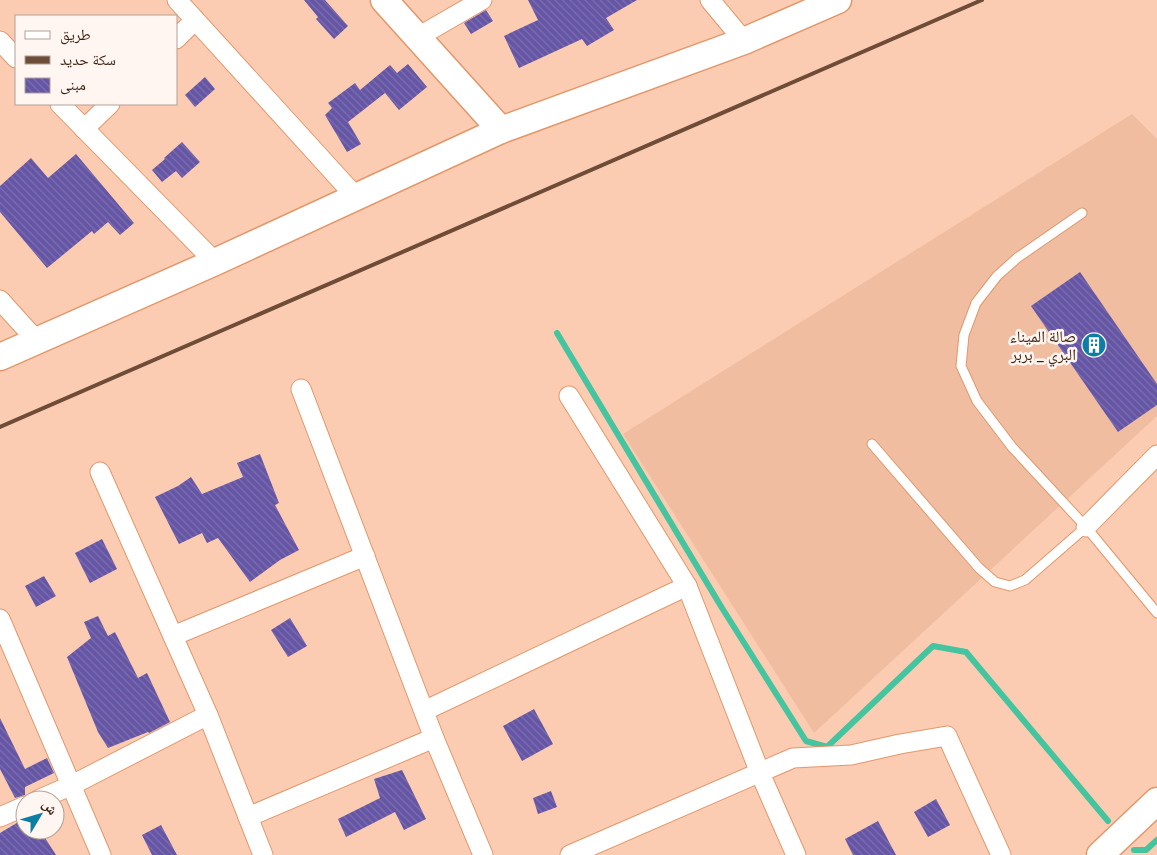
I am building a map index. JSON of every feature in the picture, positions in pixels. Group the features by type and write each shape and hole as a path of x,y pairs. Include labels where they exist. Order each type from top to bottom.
{"street":[{"path":"177,0 356,196"},
{"path":"384,0 501,130"},
{"path":"418,37 482,0"},
{"path":"710,0 744,41"},
{"path":"0,357 214,262 501,130 744,41 838,0"},
{"path":"178,37 196,20"},
{"path":"0,41 15,57"},
{"path":"61,105 214,262"},
{"path":"84,130 109,105"},
{"path":"0,300 37,341"},
{"path":"301,389 434,738 483,855"},
{"path":"569,396 687,586 760,773 796,855"},
{"path":"1086,527 1157,455"},
{"path":"100,472 208,715 263,855"},
{"path":"173,636 365,556"},
{"path":"424,711 687,586"},
{"path":"0,619 101,855"},
{"path":"62,790 208,715"},
{"path":"570,855 793,758 851,756 900,744 947,736 1001,855"},
{"path":"248,818 434,738"},
{"path":"1100,855 1157,801"},
{"path":"0,817 15,810"}],"lane":[{"path":"1082,213 1017,258 997,276 976,303 964,335 961,366 977,401 1012,447 1086,527 1157,614"},
{"path":"872,444 979,568 995,582 1010,586 1025,580 1086,527"}],"shaded area":[{"path":"1132,114 1157,139 1157,416 814,733 623,434"}],"building":[{"path":"304,0 325,0 348,26 334,39 316,19 318,17"},
{"path":"528,0 637,0 606,18 614,30 587,46 582,39 519,68 504,36 538,20"},
{"path":"486,10 493,21 471,34 464,23"},
{"path":"408,64 427,87 399,110 385,93 348,122 361,144 347,152 325,115 332,108 328,103 355,83 360,90 390,65 397,73"},
{"path":"205,77 215,89 195,107 185,95"},
{"path":"182,142 200,162 182,178 176,171 162,182 152,170"},
{"path":"76,154 134,223 120,235 108,222 94,234 92,231 47,268 0,212 0,186 31,158 48,178"},
{"name":"صالة الميناء البري _ بربر","path":"1080,272 1157,384 1157,405 1118,432 1031,306"},
{"path":"260,454 279,503 275,505 299,550 280,560 250,582 218,538 207,543 202,533 179,544 155,497 178,486 191,477 202,494 243,477 237,463"},
{"path":"102,539 117,569 90,583 75,553"},
{"path":"44,576 56,596 36,607 25,586"},
{"path":"98,616 108,636 115,632 138,678 147,673 170,722 149,733 108,748 98,732 67,657 91,638 84,622"},
{"path":"290,618 307,646 288,657 271,630"},
{"path":"534,709 553,744 522,761 503,726"},
{"path":"0,718 25,769 47,758 54,773 25,787 25,790 15,790 15,798 0,769"},
{"path":"402,770 426,819 404,830 395,812 346,837 338,819 380,798 374,779"},
{"path":"551,791 557,807 538,814 533,798"},
{"path":"936,799 950,825 928,837 914,812"},
{"path":"878,821 896,855 853,855 845,839"},
{"path":"15,824 15,840 46,840 56,855 0,855 0,833"},
{"path":"161,825 177,855 152,855 142,835"}],"waterway":[{"path":"557,333 722,608 806,741 827,747 933,646 966,652 1108,821"},
{"path":"1134,850 1146,850 1157,840"}],"railway":[{"path":"0,427 982,0"}],"place":[{"name":"صالة الميناء البري _ بربر","path":"1094,345"}]}
